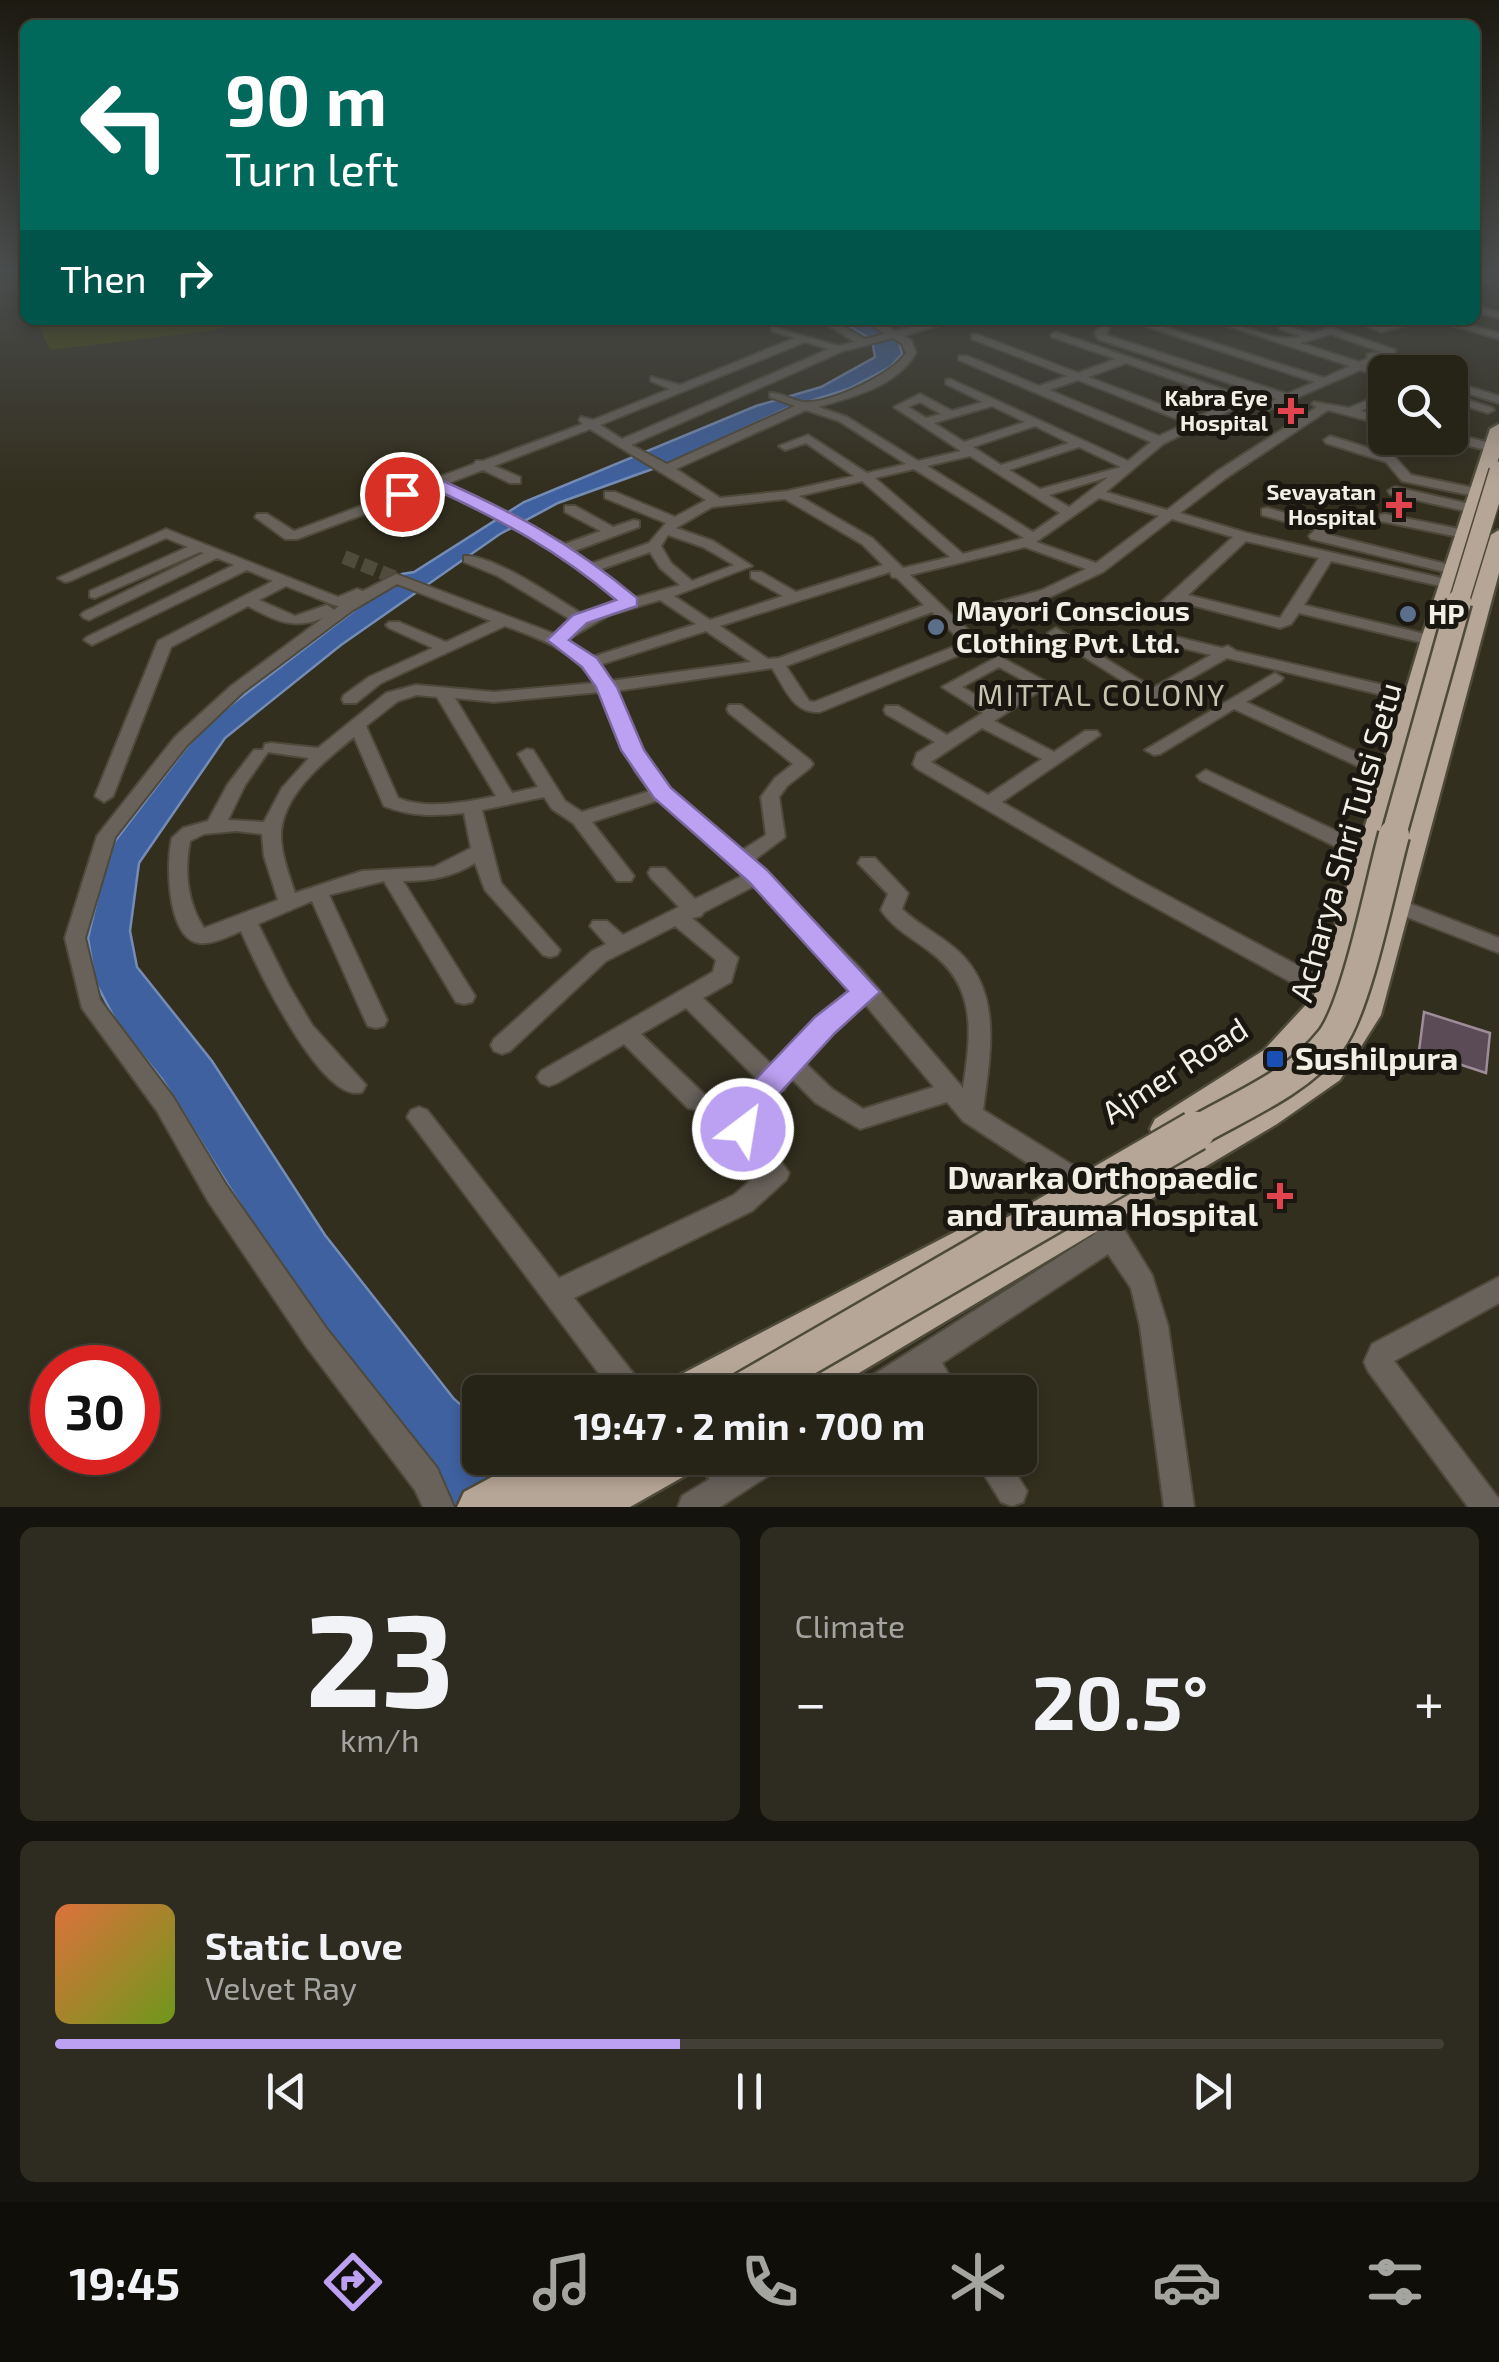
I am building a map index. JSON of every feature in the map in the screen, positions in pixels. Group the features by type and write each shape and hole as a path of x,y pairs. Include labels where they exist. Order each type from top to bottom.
{"highway":[{"name":"Ajmer Road","path":"726,1375 1096,1210 1228,1094 1275,1059 1307,1027 1330,993 1432,640 1489,460"},
{"name":"Acharya Shri Tulsi Setu","path":"773,1375 1294,1074 1330,1040 1346,1010 1447,640 1489,460"},
{"path":"1464,673 1499,536"},
{"name":"Ajmer Road","path":"819,1375 1265,1114 1328,1071 1365,1015 1464,673 1476,672 1499,608"},
{"path":"479,1507 538,1475"},
{"path":"542,1507 599,1475"},
{"path":"588,1507 645,1475"}],"street":[{"path":"262,517 290,536 297,535 788,344"},
{"path":"822,344 839,350"},
{"path":"630,447 747,386 839,350 866,344"},
{"path":"664,470 809,406 852,392 906,363 910,347 907,344"},
{"path":"995,344 1196,422"},
{"path":"1080,344 1266,408 1368,360"},
{"path":"1125,344 1289,397 1368,417"},
{"path":"1208,344 1323,381"},
{"path":"1162,374 1237,344"},
{"path":"1294,344 1368,368"},
{"path":"1337,344 1368,355"},
{"path":"732,357 747,362"},
{"path":"963,358 1159,441"},
{"path":"1042,389 1126,360"},
{"path":"700,370 842,419 1029,541 1098,570"},
{"path":"655,379 680,389"},
{"path":"950,382 1129,466"},
{"path":"1468,390 1499,400"},
{"path":"634,394 650,400"},
{"path":"1010,410 1057,396"},
{"path":"950,414 920,397 900,407 1069,513"},
{"path":"590,663 894,570 1029,541 1097,493 1159,441 1239,401"},
{"path":"926,422 994,402"},
{"path":"1350,412 1368,404"},
{"path":"948,621 1047,592 1098,570 1275,438 1327,406"},
{"path":"586,420 664,470 694,483 717,502"},
{"path":"591,568 654,546 670,525 694,509 717,502 788,495 919,467 1036,422"},
{"path":"1468,426 1489,460"},
{"path":"786,446 808,438 868,478 961,558"},
{"path":"1330,440 1390,459 1407,478 1489,460"},
{"path":"997,470 1080,443"},
{"path":"1395,491 1489,460"},
{"path":"480,464 515,480"},
{"path":"1037,494 1129,466"},
{"path":"433,482 528,526 591,568 630,602"},
{"path":"1097,493 1168,516 1327,556 1451,577"},
{"path":"557,640 580,619 630,602 664,596 745,566 610,495"},
{"path":"664,596 771,663 803,704 827,705 973,644 867,541 788,495"},
{"path":"570,509 610,532"},
{"path":"1267,512 1324,528 1316,536 1451,577"},
{"path":"1385,518 1464,534"},
{"path":"565,549 634,524"},
{"path":"65,578 156,535 173,535 344,604"},
{"path":"1160,611 1244,536"},
{"path":"95,594 201,546"},
{"path":"654,546 665,564 690,587"},
{"path":"89,615 218,552"},
{"path":"1177,597 1272,622 1286,621 1327,556"},
{"path":"469,559 503,573 580,619"},
{"path":"92,640 248,564"},
{"path":"756,575 796,598"},
{"path":"247,599 298,624 392,577 430,588 557,640 590,663 606,687 633,750 662,793 758,876 866,992 971,1114 1096,1210 1143,1284 1154,1326 1180,1507"},
{"path":"104,796 164,644 286,580"},
{"path":"344,604 237,688 181,741 106,836 75,938 90,1002 166,1104 217,1193 316,1337 426,1479 439,1507"},
{"path":"290,904 269,847 268,829 296,782 322,754 392,697 416,690 494,697 606,687 771,663 933,607"},
{"path":"1294,607 1432,640"},
{"path":"350,699 375,680 504,621"},
{"path":"394,625 446,648"},
{"path":"1056,633 1153,695 1228,651"},
{"path":"1164,639 1416,698"},
{"path":"1154,750 1275,678"},
{"path":"442,691 507,799"},
{"path":"1236,704 1394,776"},
{"path":"735,709 801,757 804,764 781,782 770,798 776,837 740,860"},
{"path":"892,710 948,742"},
{"path":"1055,759 988,717 923,757 922,764 1330,993"},
{"path":"357,724 390,802 402,810 424,811 547,790"},
{"path":"988,803 1091,735"},
{"path":"214,828 236,784 266,751 322,754"},
{"path":"527,754 558,805 580,819 624,876"},
{"path":"1206,776 1372,856"},
{"path":"580,819 662,793"},
{"path":"472,804 474,832 492,885 550,950"},
{"path":"268,829 214,828 185,834 178,843 177,871 188,916 199,936 362,878 437,876 456,869 482,850"},
{"path":"868,863 898,893 892,910 901,922 969,974 978,1000 980,1036 971,1114"},
{"path":"549,1076 689,998 723,976 729,967 727,958 687,915 658,873"},
{"path":"390,875 464,996"},
{"path":"502,1046 568,980 620,945 687,915 758,876"},
{"path":"1362,892 1499,946"},
{"path":"318,894 376,1020"},
{"path":"247,921 286,1002 337,1071 354,1085"},
{"path":"600,926 620,945"},
{"path":"554,1294 742,1203 777,1174 743,1129 743,1113 866,992"},
{"path":"689,998 782,1072 860,1119 949,1092"},
{"path":"626,1033 696,1101"},
{"path":"418,1116 617,1375"},
{"path":"899,1375 923,1360 1096,1210"},
{"path":"1487,1507 1378,1362 1382,1353 1499,1289"},
{"path":"923,1360 933,1375"},
{"path":"730,1475 736,1479"},
{"path":"693,1507 742,1475"},
{"path":"1001,1475 1012,1490"}],"green space":[{"path":"47,344 98,344 50,350"}],"water":[{"path":"873,344 900,344 902,354 890,367 848,389 785,409 672,462 558,503 500,534 341,645 225,738 139,863 130,931 137,967 212,1061 325,1235 462,1406 462,1475 555,1475 573,1507 450,1507 288,1281 162,1079 118,1025 95,981 88,938 109,849 202,727 402,574 414,572 524,502 756,406 821,387 875,357"}],"building":[{"path":"1424,1012 1490,1033 1486,1073 1419,1051"}],"tunnel":[{"path":"344,557 396,578"}],"place":[{"name":"Kabra Eye Hospital","path":"1291,411"},
{"name":"Sevayatan Hospital","path":"1399,505"},
{"name":"HP","path":"1408,614"},
{"name":"Mayori Conscious Clothing Pvt. Ltd.","path":"936,627"},
{"name":"Sushilpura","path":"1275,1059"},
{"name":"Dwarka Orthopaedic and Trauma Hospital","path":"1280,1196"}],"district":[{"name":"MITTAL COLONY","path":"1102,696"}],"route":[{"path":"402,494 433,482 489,512 528,526 580,560 630,602 580,619 557,640 590,663 606,687 644,771 662,793 758,876 866,992 825,1025 789,1062 776,1083 743,1113 743,1129"}]}
